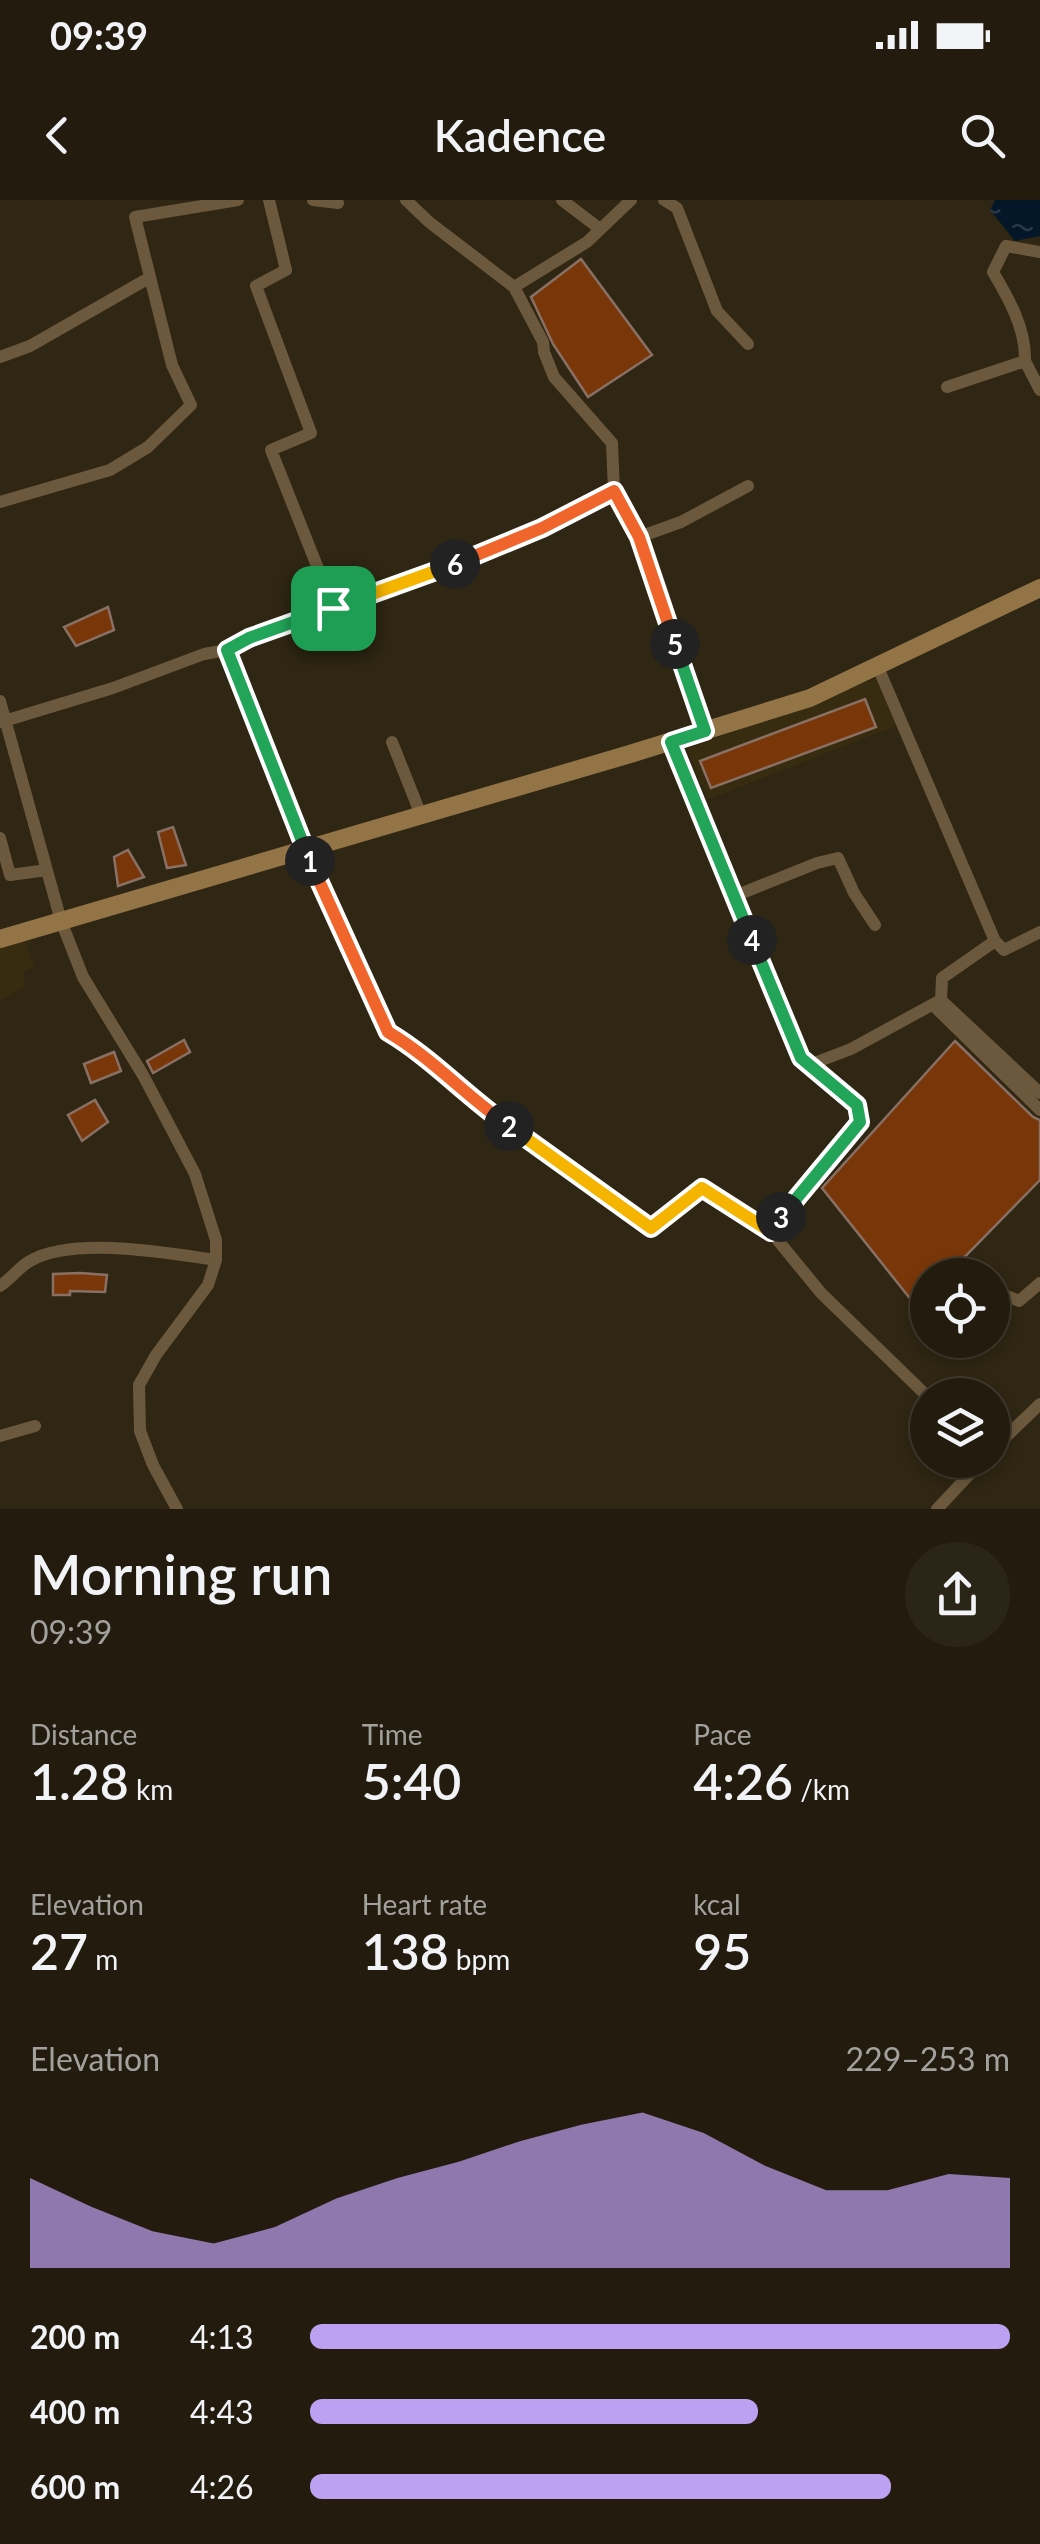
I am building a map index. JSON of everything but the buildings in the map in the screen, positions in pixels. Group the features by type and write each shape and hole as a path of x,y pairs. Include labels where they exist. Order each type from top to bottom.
{"main road":[{"path":"0,939 810,698 1040,588"}],"street":[{"path":"0,502 110,470 148,447 192,405 172,365 136,217 238,200"},
{"path":"269,200 286,270 256,286 311,433 271,450 344,634"},
{"path":"313,200 338,203"},
{"path":"406,200 514,287 543,342 554,377 612,443 614,491 639,537 705,731"},
{"path":"562,200 600,230"},
{"path":"514,287 586,242 632,200"},
{"path":"664,200 677,208 717,311 748,344"},
{"path":"1040,252 1006,246 994,272 1026,345 1025,361 1040,390"},
{"path":"0,356 30,346 149,278"},
{"path":"947,387 1025,361"},
{"path":"639,537 681,522 748,486"},
{"path":"3,722 113,688 204,654 227,650 249,638 485,554 614,491"},
{"path":"227,650 305,849 388,1032 411,1046 471,1100 651,1228 702,1188 771,1232 821,1293 910,1380"},
{"path":"877,666 995,941 1004,950 1040,932"},
{"path":"0,701 61,921 83,977 195,1174 216,1240 216,1260 208,1285 156,1355 140,1385 140,1431 177,1509"},
{"path":"392,742 421,815"},
{"path":"671,742 801,1058 857,1105 860,1122 771,1232"},
{"path":"0,838 10,875 47,870"},
{"path":"735,896 817,862 838,858 875,925"},
{"path":"809,1065 851,1049 937,1002 942,978 995,941"},
{"path":"937,1002 1040,1093"},
{"path":"937,1002 1040,1110"},
{"path":"0,1286 29,1261 71,1251 130,1248 216,1260"},
{"path":"1010,1297 1019,1301 1040,1283"},
{"path":"1010,1433 1040,1404"},
{"path":"0,1436 35,1426"},
{"path":"937,1509 966,1478"}],"shaded area":[{"path":"877,678 896,726 707,800 687,749"},
{"path":"26,940 34,967 23,972 26,986 0,1001 0,947"}],"water":[{"path":"995,200 1040,200 1040,236 1015,241 990,210"}],"route":[{"path":"614,491 639,537 705,731 671,742 801,1058 857,1105 860,1122 771,1232 702,1188 651,1228 471,1100 411,1046 388,1032 305,849 227,650 249,638 333,608 485,554 614,491"}]}
